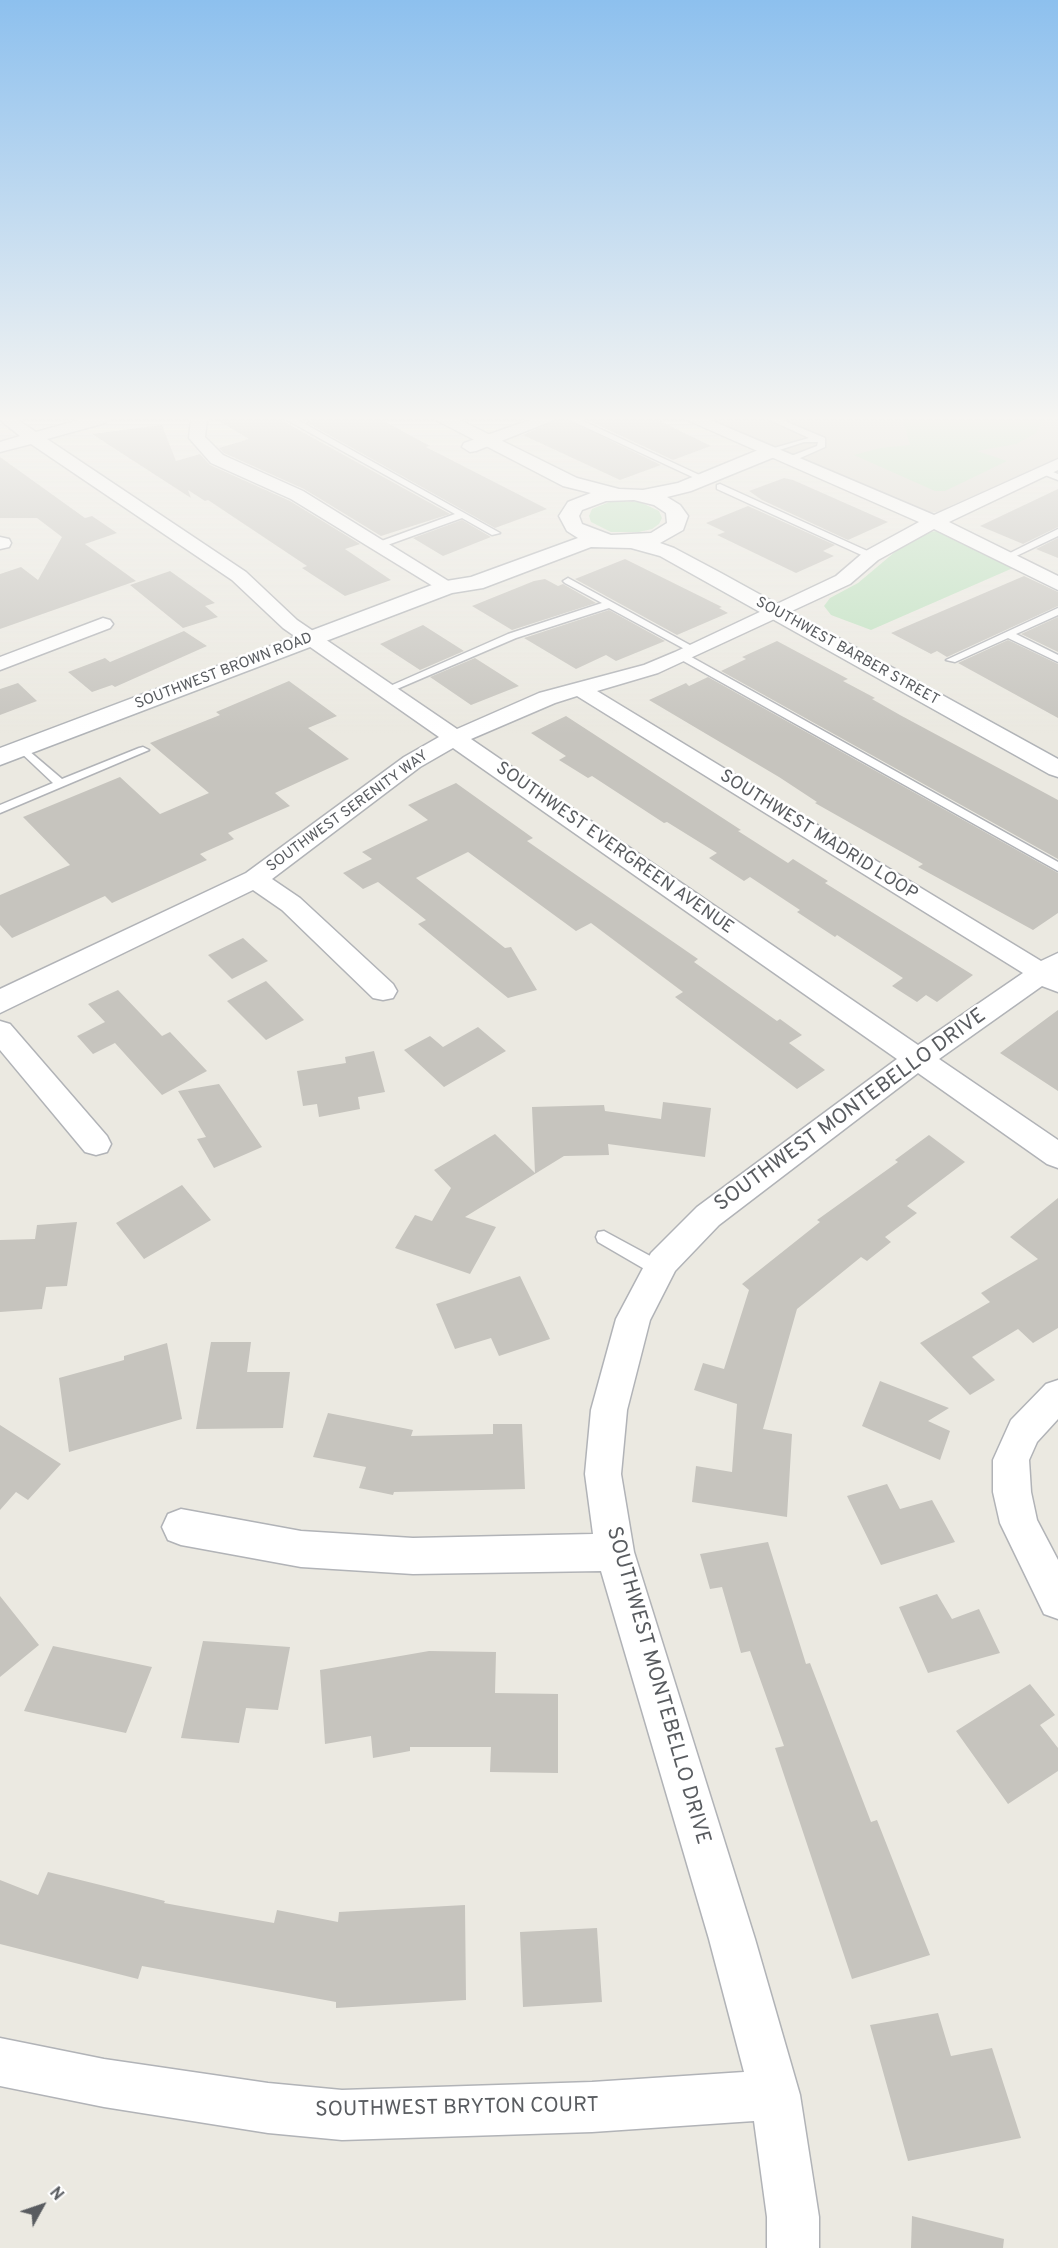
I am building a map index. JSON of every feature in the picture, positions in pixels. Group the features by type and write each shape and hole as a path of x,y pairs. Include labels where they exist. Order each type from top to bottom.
{"street":[{"name":"SOUTHWEST EVERGREEN AVENUE","path":"162,525 239,576 290,624 1058,1156"},
{"path":"346,525 448,587"},
{"name":"SOUTHWEST BROWN ROAD","path":"448,587 458,576 552,537 563,525"},
{"name":"SOUTHWEST BARBER STREET","path":"578,525 586,534 605,540 632,542 657,538 671,525"},
{"name":"SOUTHWEST BARBER STREET","path":"679,525 689,544 786,608 1058,769"},
{"name":"SOUTHWEST SERENITY WAY","path":"0,1004 9,996 255,879 403,768 454,738 538,701 651,669 688,653 854,574 871,556 902,537 929,525"},
{"path":"942,525 1058,584"},
{"name":"SOUTHWEST BROWN ROAD","path":"0,757 448,587 475,582 570,546 605,540"},
{"name":"SOUTHWEST BARBER STREET","path":"632,542 675,556 786,608 1058,749"},
{"path":"0,664 103,624"},
{"name":"SOUTHWEST MADRID LOOP","path":"578,688 1053,973"},
{"path":"255,879 291,904 383,991"},
{"name":"SOUTHWEST MONTEBELLO DRIVE","path":"793,2248 793,2217 774,2095 732,1939 615,1552 603,1474 609,1410 633,1319 659,1269 708,1216 917,1059 1053,973"},
{"path":"0,1031 96,1144"},
{"path":"1058,1395 1024,1431 1011,1460 1012,1492 1019,1523 1058,1600"},
{"path":"181,1527 301,1549 413,1556 615,1552"},
{"name":"SOUTHWEST BRYTON COURT","path":"0,2062 104,2083 268,2108 342,2115 592,2107 774,2095"}],"lane":[{"path":"379,545 435,525"},
{"path":"480,525 495,533"},
{"path":"803,525 871,556"},
{"path":"1007,556 1058,532"},
{"path":"568,581 1058,867"},
{"path":"386,690 512,636 610,604"},
{"path":"951,660 1058,611"},
{"path":"1008,634 1058,659"},
{"path":"22,748 60,784"},
{"path":"0,809 143,750"},
{"path":"604,1237 659,1269"}],"green space":[{"path":"597,525 658,525 639,532 611,532"},
{"path":"939,531 1013,568 871,630 831,615 824,606 830,598 858,583 902,546 925,532"}],"building":[{"path":"46,525 105,525 117,533 85,544 136,581 0,629 0,574 21,567 38,580 62,537"},
{"path":"245,525 329,525 360,544 345,549 391,580 345,596 302,568 307,566"},
{"path":"363,525 416,525 381,536"},
{"path":"449,525 470,525 491,537 443,556 413,538"},
{"path":"710,525 790,525 835,545 823,551 834,556 796,573 717,535 725,532"},
{"path":"816,525 882,525 848,540"},
{"path":"1058,525 1058,527 1023,544 980,526"},
{"path":"1058,538 1058,558 1036,549"},
{"path":"625,559 722,607 719,608 728,613 677,635 575,579"},
{"path":"170,571 215,603 205,606 218,617 183,628 130,585"},
{"path":"1024,576 1058,592 1058,606 947,657 937,651 931,654 891,633"},
{"path":"545,579 558,586 563,584 596,603 512,630 472,606 534,581"},
{"path":"609,610 665,641 616,661 606,655 576,669 524,638"},
{"path":"1058,617 1058,652 1021,634"},
{"path":"423,625 464,651 420,670 380,644"},
{"path":"184,631 207,646 115,687 112,685 92,692 68,672 105,658 110,662"},
{"path":"1008,640 1058,664 1058,718 958,663"},
{"path":"777,641 848,679 843,681 900,715 1058,800 1058,859 721,671 746,659 742,657"},
{"path":"475,658 519,686 471,705 430,677"},
{"path":"708,677 1058,873 1058,913 1033,930 918,867 923,864 815,803 817,802 779,777 649,700 686,683 689,686"},
{"path":"289,681 337,716 308,728 349,759 275,793 290,806 228,833 234,839 200,854 207,860 112,903 105,896 12,938 0,925 0,895 70,865 23,817 120,777 160,814 209,793 150,743 220,715 216,712"},
{"path":"18,683 37,701 0,715 0,689"},
{"path":"566,716 788,863 793,859 828,881 825,883 973,975 937,1002 926,995 917,1002 892,986 903,978 797,912 800,910 750,877 744,881 709,858 717,853 667,822 664,823 592,776 588,778 559,760 566,756 531,733"},
{"path":"456,783 533,838 527,841 698,959 694,962 777,1021 780,1019 802,1035 789,1043 825,1070 797,1089 675,997 683,992 591,923 576,931 468,852 416,878 505,948 511,947 537,990 508,998 418,924 426,920 378,882 363,889 343,873 372,859 362,852 428,820 408,805"},
{"path":"243,938 268,961 232,979 208,955"},
{"path":"266,981 304,1020 266,1040 227,1001"},
{"path":"118,990 162,1036 170,1032 207,1071 162,1095 115,1043 93,1054 77,1036 105,1022 88,1004"},
{"path":"1058,1010 1058,1091 1000,1053"},
{"path":"478,1027 506,1051 444,1087 404,1050 430,1036 443,1047"},
{"path":"374,1051 385,1092 358,1097 360,1109 319,1117 317,1104 303,1106 297,1071 346,1063 345,1057"},
{"path":"219,1084 262,1147 214,1168 197,1139 206,1137 178,1091"},
{"path":"663,1102 711,1108 705,1157 608,1144 609,1155 564,1156 465,1217 496,1227 470,1274 395,1248 415,1215 432,1221 451,1188 434,1170 495,1134 535,1173 532,1107 604,1105 605,1111 661,1119"},
{"path":"929,1135 965,1162 907,1206 917,1213 885,1237 891,1242 867,1261 861,1257 797,1309 763,1429 792,1434 787,1517 692,1502 696,1466 732,1472 737,1404 694,1390 703,1363 724,1369 749,1290 742,1284 820,1222 817,1220 898,1162 895,1160"},
{"path":"182,1185 211,1220 144,1259 116,1223"},
{"path":"1058,1198 1058,1328 1033,1343 1018,1329 972,1357 995,1380 970,1395 920,1343 990,1302 981,1293 1038,1259 1010,1237"},
{"path":"77,1222 67,1286 46,1287 42,1309 0,1312 0,1240 35,1239 37,1225"},
{"path":"520,1276 550,1339 499,1356 491,1338 455,1349 436,1304"},
{"path":"211,1342 251,1342 247,1372 290,1372 283,1428 196,1429"},
{"path":"167,1343 182,1419 69,1452 59,1378 124,1360 124,1356"},
{"path":"880,1381 949,1408 928,1421 950,1431 940,1460 862,1426"},
{"path":"328,1413 413,1430 411,1436 493,1434 493,1424 522,1424 525,1489 394,1492 393,1495 359,1488 366,1467 313,1457"},
{"path":"0,1425 61,1464 28,1500 16,1492 0,1510"},
{"path":"887,1484 900,1509 932,1500 955,1542 881,1565 847,1496"},
{"path":"768,1542 806,1664 810,1663 871,1822 877,1820 930,1955 852,1979 775,1748 784,1746 750,1651 741,1653 722,1587 710,1589 700,1554"},
{"path":"937,1594 952,1619 979,1609 1000,1653 928,1673 899,1607"},
{"path":"0,1596 39,1645 0,1677"},
{"path":"203,1641 290,1647 278,1710 246,1708 239,1743 181,1738"},
{"path":"53,1646 152,1667 126,1733 24,1711"},
{"path":"429,1651 496,1652 495,1693 558,1694 558,1773 490,1772 491,1747 410,1747 410,1751 373,1758 371,1736 325,1744 320,1670"},
{"path":"1030,1684 1055,1715 1040,1725 1058,1748 1058,1771 1008,1804 956,1731"},
{"path":"48,1872 165,1901 164,1903 274,1923 277,1910 338,1922 339,1912 465,1905 466,2000 336,2008 336,2002 142,1966 138,1979 0,1944 0,1880 38,1895"},
{"path":"597,1928 602,2002 523,2007 520,1932"},
{"path":"938,2013 951,2056 992,2048 1021,2138 908,2161 870,2025"},
{"path":"912,2216 1004,2239 1003,2248 911,2248"}]}
